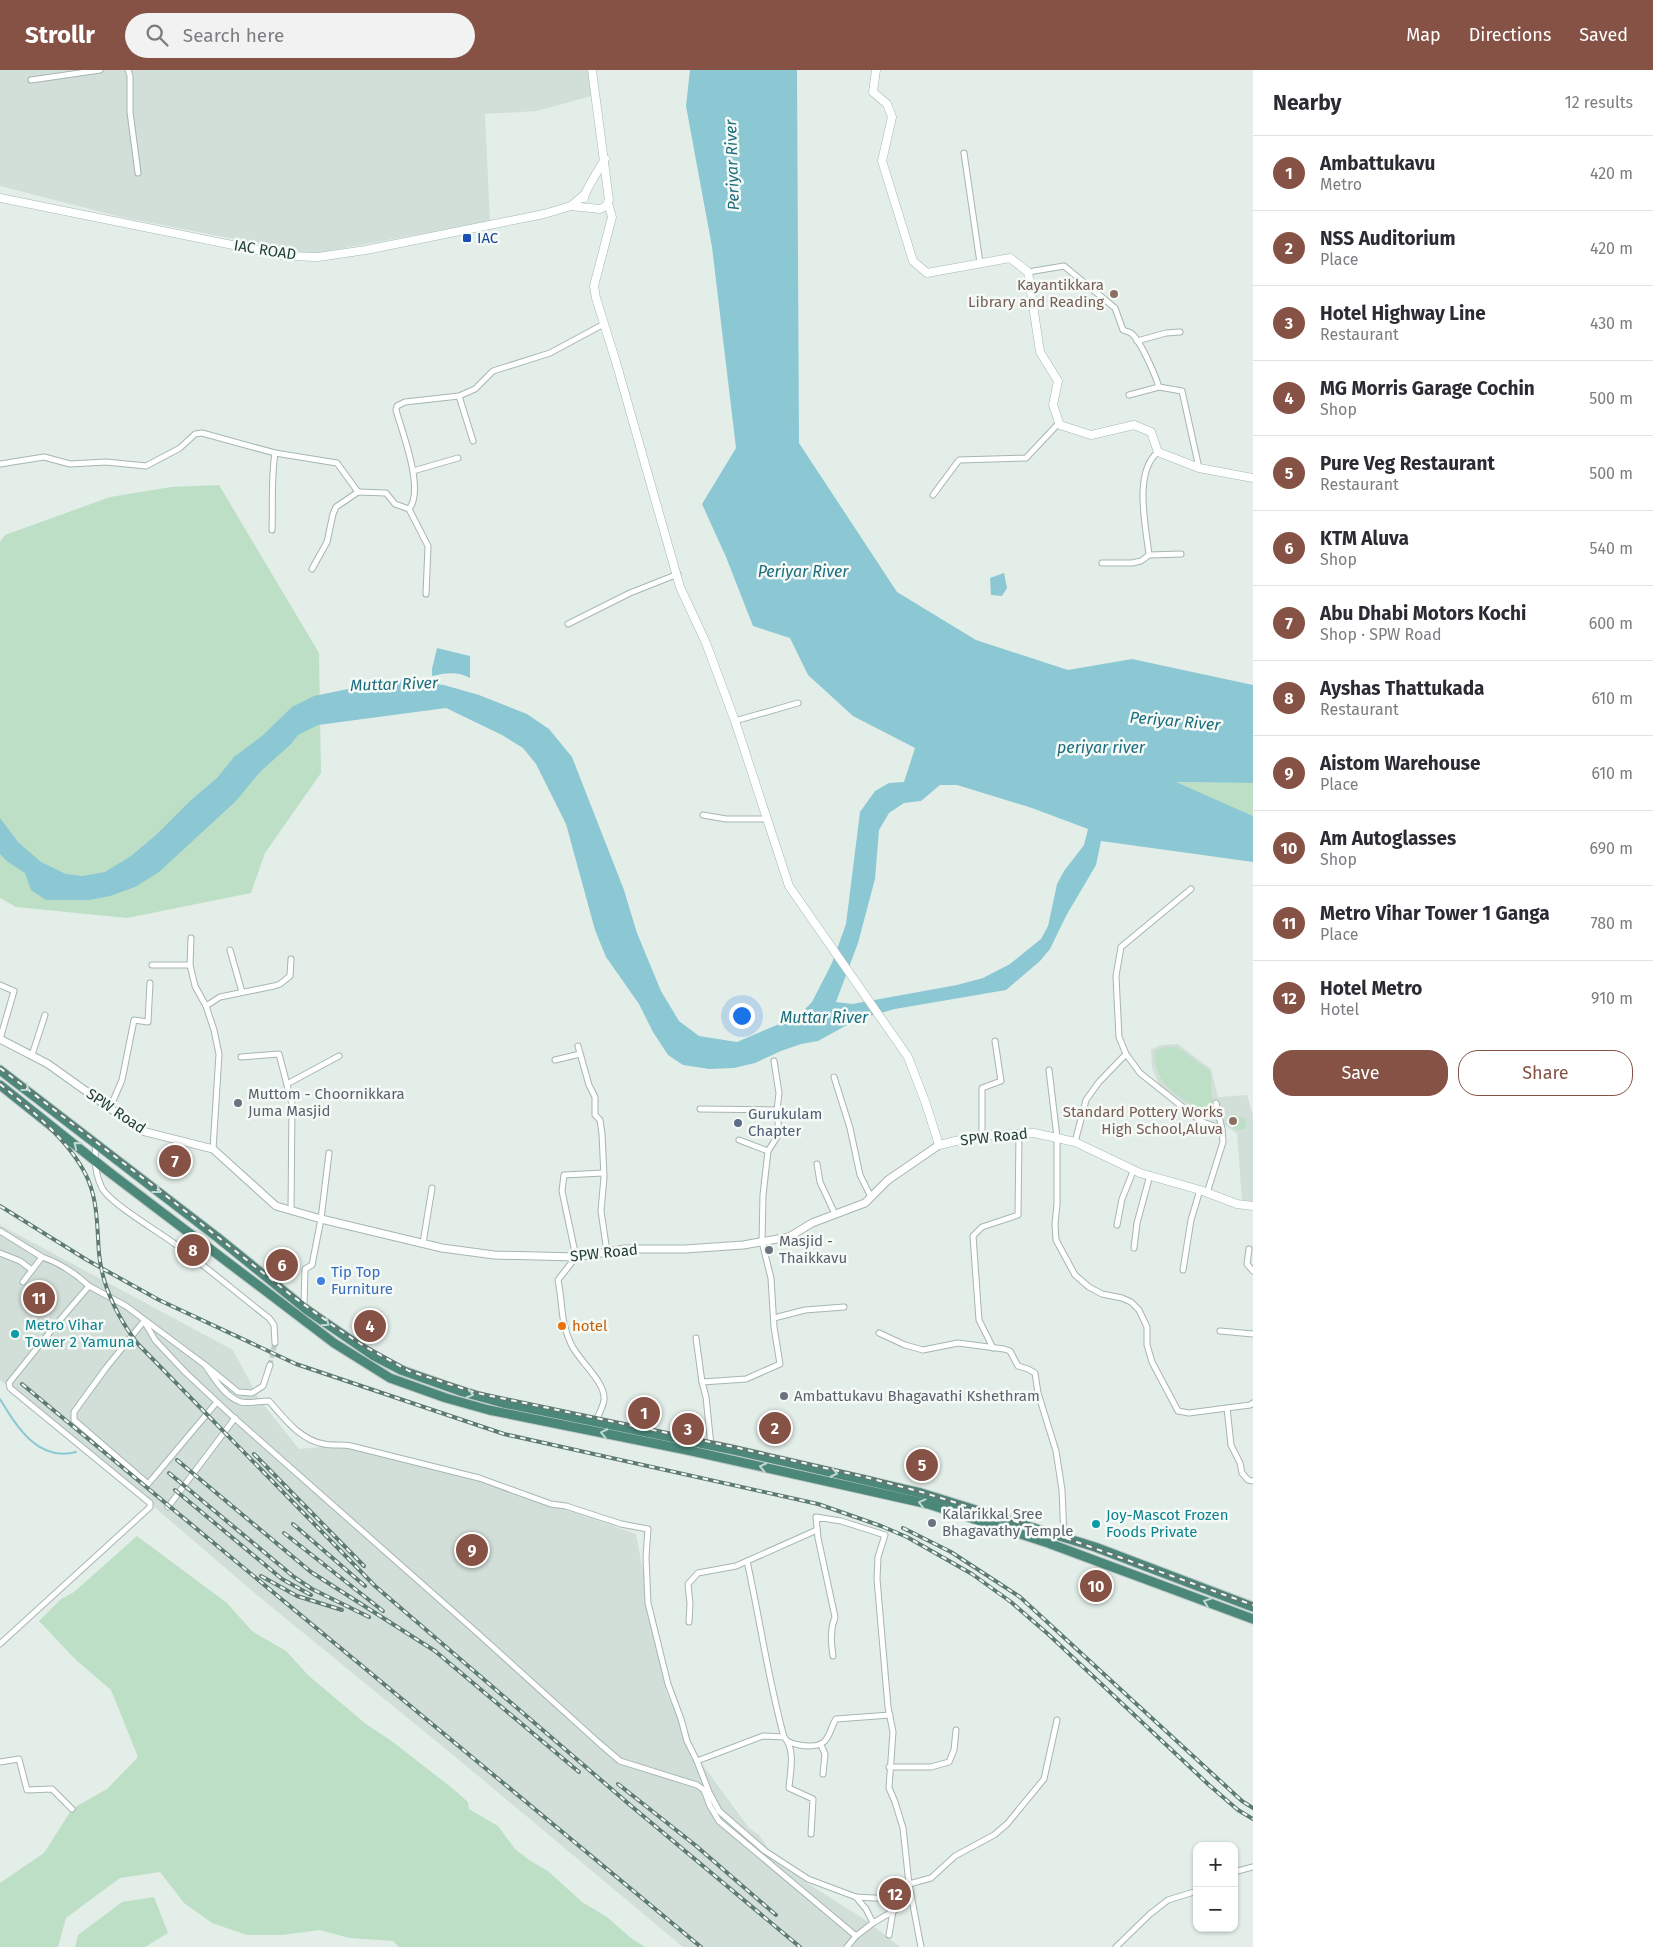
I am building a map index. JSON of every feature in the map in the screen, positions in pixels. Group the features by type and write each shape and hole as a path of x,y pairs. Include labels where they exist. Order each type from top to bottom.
{"highway":[{"path":"0,1070 217,1237 304,1308 374,1356 401,1370 463,1392 503,1403 896,1486 1064,1537 1253,1606"},
{"path":"0,1085 334,1343 363,1363 399,1381 446,1398 489,1410 687,1450 928,1504 1048,1543 1253,1619"}],"main road":[{"path":"592,70 610,196 608,203 612,217 594,286 596,298 678,574 680,587 706,643 735,721 789,886 908,1057 939,1145"},
{"path":"876,70 873,92 887,104 892,117 882,161 913,261 927,273 1010,258 1028,272 1040,352 1058,381 1053,405 1060,425 1091,435 1134,425 1151,432 1158,452 1199,468 1253,478"},
{"path":"590,208 585,202 584,195 605,159"},
{"path":"590,186 602,185 608,190"},
{"name":"IAC ROAD","path":"0,198 288,256 318,257 366,250 544,214 571,206 584,195"},
{"path":"571,206 600,209 608,203"},
{"name":"SPW Road","path":"939,1145 982,1136 1034,1132 1075,1142 1150,1175 1237,1204 1253,1206"}],"street":[{"path":"30,80 100,70"},
{"path":"128,70 130,76 130,112 138,174"},
{"path":"964,153 980,263"},
{"path":"1028,272 1064,266 1115,308 1123,330 1131,333 1137,341 1149,361 1160,387"},
{"path":"409,509 414,504 416,492 413,471 396,410 397,406 405,402 459,396 475,389 493,371 550,353 604,324"},
{"path":"1137,341 1166,332 1180,332"},
{"path":"1128,394 1160,387 1182,391 1199,468"},
{"path":"459,396 473,441"},
{"path":"933,495 959,460 1026,458 1059,423"},
{"path":"0,464 44,457 70,464 106,462 146,466 180,448 195,434 202,433 275,453 337,463 358,492"},
{"path":"1149,555 1143,493 1148,465 1158,452"},
{"path":"272,530 275,453"},
{"path":"413,471 458,458"},
{"path":"312,568 327,542 336,507 358,492 386,493 395,504 409,509 428,546 426,594"},
{"path":"1102,563 1132,563 1140,561 1149,555 1181,554"},
{"path":"568,624 630,593 678,574"},
{"path":"735,721 798,703"},
{"path":"703,814 726,819 766,819"},
{"path":"1190,889 1126,941 1122,947 1116,976 1119,1037 1126,1054 1140,1073 1194,1116 1203,1122 1222,1129"},
{"path":"191,938 190,965 195,986 206,1006 219,1054 213,1149"},
{"path":"230,950 242,992"},
{"path":"206,1006 220,997 280,984 290,976 291,959"},
{"path":"152,965 190,965"},
{"path":"110,1108 122,1080 134,1020 148,1022 150,982"},
{"path":"0,985 14,991 0,1039"},
{"path":"32,1055 45,1015"},
{"name":"SPW Road","path":"0,1039 48,1064 142,1131 213,1149 276,1206 321,1219 423,1243 494,1255 576,1258 625,1249 685,1249 743,1245 789,1237 812,1223 865,1203 888,1180 939,1145"},
{"path":"982,1136 982,1088 1001,1081 995,1041"},
{"path":"578,1046 589,1085 595,1096 596,1115 600,1120 602,1134 603,1173 601,1211 607,1252"},
{"path":"241,1057 279,1054 292,1104 291,1211"},
{"path":"555,1060 580,1054"},
{"path":"1075,1142 1086,1100 1099,1082 1126,1054"},
{"path":"287,1084 339,1056"},
{"path":"702,1382 746,1378 780,1364 771,1278 762,1242 763,1195 768,1152 779,1134 777,1110 779,1093 774,1061"},
{"path":"1049,1070 1057,1137 1054,1224 1056,1240 1075,1275 1089,1287 1102,1294 1131,1302 1139,1310 1147,1327 1147,1345 1152,1362 1178,1411 1189,1413 1250,1406 1253,1403"},
{"path":"834,1077 850,1128 860,1174 871,1197"},
{"path":"1183,1270 1191,1220 1223,1142 1216,1103"},
{"path":"700,1109 777,1110"},
{"path":"993,1348 979,1320 973,1236 982,1227 1018,1215 1018,1134"},
{"path":"739,1140 768,1152"},
{"path":"96,1143 94,1159 102,1188 113,1201 178,1246 270,1318 274,1325 276,1343"},
{"path":"304,1308 305,1269 312,1265 321,1219 329,1153"},
{"path":"817,1164 820,1182 835,1214"},
{"path":"1117,1225 1122,1199 1134,1169"},
{"path":"596,1422 604,1399 601,1386 571,1345 561,1317 561,1296 558,1280 576,1258 562,1191 564,1175 603,1173"},
{"path":"1134,1248 1137,1223 1150,1175"},
{"path":"423,1243 432,1188"},
{"path":"0,1231 72,1272 89,1286 126,1306 238,1392 252,1393 263,1386 270,1365"},
{"path":"1249,1249 1247,1264 1253,1271"},
{"path":"0,1254 20,1261 32,1270"},
{"path":"23,1282 42,1256"},
{"path":"0,1644 150,1507 150,1503 10,1388 9,1383 89,1286"},
{"path":"774,1318 805,1310 844,1307"},
{"path":"144,1321 74,1412 74,1420 148,1484 218,1402"},
{"path":"144,1321 155,1340 185,1372 620,1762 697,1785 704,1790 710,1806 719,1821 856,1936"},
{"path":"1220,1330 1253,1334"},
{"path":"879,1333 905,1345 923,1350 958,1343 988,1346 1010,1351 1018,1366 1035,1373 1038,1393 1056,1451 1062,1490 1064,1537"},
{"path":"696,1338 706,1397 711,1446"},
{"path":"205,1365 217,1382 232,1396 242,1403 269,1401 289,1423 314,1442 352,1446 479,1478 530,1494 551,1504 573,1508 621,1524 648,1529 646,1557 648,1603 668,1684 682,1719 687,1741 718,1811 759,1846 808,1879 856,1897 911,1900"},
{"path":"1227,1408 1231,1445 1240,1463 1242,1473 1248,1480 1253,1482"},
{"path":"168,1507 235,1418"},
{"path":"833,1656 831,1633 835,1617 816,1517 841,1521 885,1535 878,1557 876,1579 893,1732 889,1788 903,1828 908,1884 921,1947"},
{"path":"689,1622 688,1584 692,1577 698,1573 736,1566 817,1530"},
{"path":"747,1561 759,1615 766,1660 784,1737 789,1742 791,1748 789,1788 813,1798 811,1834"},
{"path":"789,1742 802,1745 821,1745 827,1739 830,1727 836,1719 890,1715"},
{"path":"908,1884 932,1878 956,1856 994,1835 1007,1824 1044,1779 1057,1720"},
{"path":"889,1767 931,1767 949,1762 954,1750 956,1730"},
{"path":"697,1761 763,1736 784,1737"},
{"path":"821,1745 825,1754 823,1774"},
{"path":"0,1762 19,1760 27,1790 52,1789 72,1809"},
{"path":"1238,1871 1253,1867"},
{"path":"1116,1947 1168,1900 1193,1892"},
{"path":"856,1897 866,1909 873,1923"},
{"path":"847,1947 856,1936 873,1923 911,1900"},
{"path":"889,1935 894,1911"}],"shaded area":[{"path":"0,70 591,70 595,95 537,111 485,114 490,221 312,254 121,217 0,186"},
{"name":"Standard Pottery Works High School,Aluva","path":"1178,1044 1211,1069 1218,1097 1247,1095 1253,1115 1253,1204 1242,1201 1237,1133 1224,1125 1201,1116 1159,1084 1152,1068 1151,1050 1160,1045"},
{"path":"0,1225 233,1350 259,1399 299,1449 341,1445 503,1488 636,1534 666,1692 694,1753 749,1828 759,1835 779,1865 864,1919 900,1947 683,1947 464,1764 251,1590 81,1444 0,1380"}],"green space":[{"path":"219,485 319,653 321,773 265,853 251,893 127,918 16,907 0,898 0,542 5,535 110,497 171,487"},
{"path":"1175,782 1253,783 1253,816"},
{"path":"1164,1047 1177,1047 1210,1071 1213,1111 1203,1113 1176,1094 1163,1081 1155,1063 1155,1051"},
{"path":"1232,1114 1246,1119 1245,1129 1237,1130 1227,1123"},
{"path":"137,1536 227,1603 252,1631 286,1651 309,1676 366,1724 393,1742 452,1788 468,1802 469,1809 498,1826 515,1849 548,1871 582,1902 607,1917 631,1938 645,1947 399,1947 393,1941 349,1938 320,1930 282,1935 247,1935 212,1923 184,1903 160,1872 120,1878 66,1918 58,1947 0,1947 0,1883 44,1853 72,1809 107,1789 138,1757 111,1690 76,1660 39,1621 61,1599 74,1592"},
{"path":"154,1897 168,1933 145,1947 75,1947 78,1935 122,1902"}],"water":[{"path":"690,70 797,70 799,443 897,592 976,640 1068,670 1132,659 1253,685 1253,783 1176,782 1253,816 1253,862 1101,841 1096,865 1066,916 1050,949 1040,961 1006,990 895,1009 858,1019 818,1041 801,1044 755,1063 734,1068 709,1069 683,1065 668,1055 653,1032 639,1004 606,957 595,930 566,824 536,764 523,748 502,735 446,708 318,725 298,735 291,744 260,772 236,801 159,872 135,887 110,896 89,900 46,900 31,890 25,873 8,862 0,854 0,818 18,842 41,862 66,874 82,876 105,872 131,856 156,835 190,801 217,778 234,757 262,736 292,707 314,696 401,680 444,685 479,695 527,714 549,729 572,757 624,890 637,933 661,991 679,1021 699,1036 737,1042 798,1016 812,1002 832,963 846,924 860,812 875,791 889,783 904,782 915,748 853,716 808,675 790,638 753,626 726,557 702,504 736,448 712,247 686,106","holes":["940,785 957,785 1032,808 1088,829 1084,845 1064,871 1057,884 1048,926 1041,939 1010,964 983,978 957,985 852,1004 836,1002 858,943 875,879 879,830 889,813 904,803 921,801"]},
{"path":"1004,573 1007,588 1002,596 991,595 990,578"},
{"path":"437,648 470,656 470,678 461,674 451,673 432,676"}],"waterway":[{"path":"0,1399 21,1431 40,1447 50,1452 63,1454 76,1452"}],"tunnel":[{"path":"270,1365 275,1343"}],"railway":[{"path":"0,1068 291,1295 364,1346 409,1371 477,1393 734,1447 925,1493 1049,1532 1253,1605"},
{"path":"0,1084 51,1128 82,1168 94,1199 103,1278 117,1312 137,1343 375,1586 630,1805 800,1947"},
{"path":"0,1206 87,1260 159,1300 296,1364 504,1434 818,1504 907,1537 972,1574 1011,1602 1048,1634 1209,1785 1238,1810 1253,1819"},
{"path":"22,1384 701,1947"},
{"path":"254,1454 364,1566"},
{"path":"177,1460 311,1572 435,1651 579,1772"},
{"path":"169,1473 294,1577 312,1589 369,1617"},
{"path":"175,1490 282,1579 311,1595"},
{"path":"293,1524 365,1586"},
{"path":"903,1528 951,1552 1020,1597 1242,1801 1253,1808"},
{"path":"284,1533 383,1611"},
{"path":"261,1576 297,1596 342,1610"},
{"path":"618,1784 695,1845 776,1915"}],"place":[{"name":"IAC","path":"467,238"},
{"name":"Kayantikkara Library and Reading","path":"1114,294"},
{"name":"Muttom - Choornikkara Juma Masjid","path":"238,1103"},
{"name":"Standard Pottery Works High School,Aluva","path":"1233,1121"},
{"name":"Gurukulam Chapter","path":"738,1123"},
{"name":"Abu Dhabi Motors Kochi","path":"175,1161"},
{"name":"Ayshas Thattukada","path":"193,1250"},
{"name":"Masjid - Thaikkavu","path":"769,1250"},
{"name":"KTM Aluva","path":"282,1265"},
{"name":"Tip Top Furniture","path":"321,1281"},
{"name":"Metro Vihar Tower 1 Ganga","path":"39,1298"},
{"name":"MG Morris Garage Cochin","path":"370,1326"},
{"name":"hotel","path":"562,1326"},
{"name":"Metro Vihar Tower 2 Yamuna","path":"15,1334"},
{"name":"Ambattukavu Bhagavathi Kshethram","path":"784,1396"},
{"name":"Ambattukavu","path":"644,1413"},
{"name":"NSS Auditorium","path":"775,1428"},
{"name":"Hotel Highway Line","path":"688,1429"},
{"name":"Pure Veg Restaurant","path":"922,1465"},
{"name":"Kalarikkal Sree Bhagavathy Temple","path":"932,1523"},
{"name":"Joy-Mascot Frozen Foods Private","path":"1096,1524"},
{"name":"Aistom Warehouse","path":"472,1550"},
{"name":"Am Autoglasses","path":"1096,1586"},
{"name":"Hotel Metro","path":"895,1894"}],"water label":[{"name":"Periyar River","path":"732,165"},
{"name":"Periyar River","path":"803,571"},
{"name":"Muttar River","path":"394,684"},
{"name":"Periyar River","path":"1175,721"},
{"name":"periyar river","path":"1101,747"},
{"name":"Muttar River","path":"824,1017"}]}
